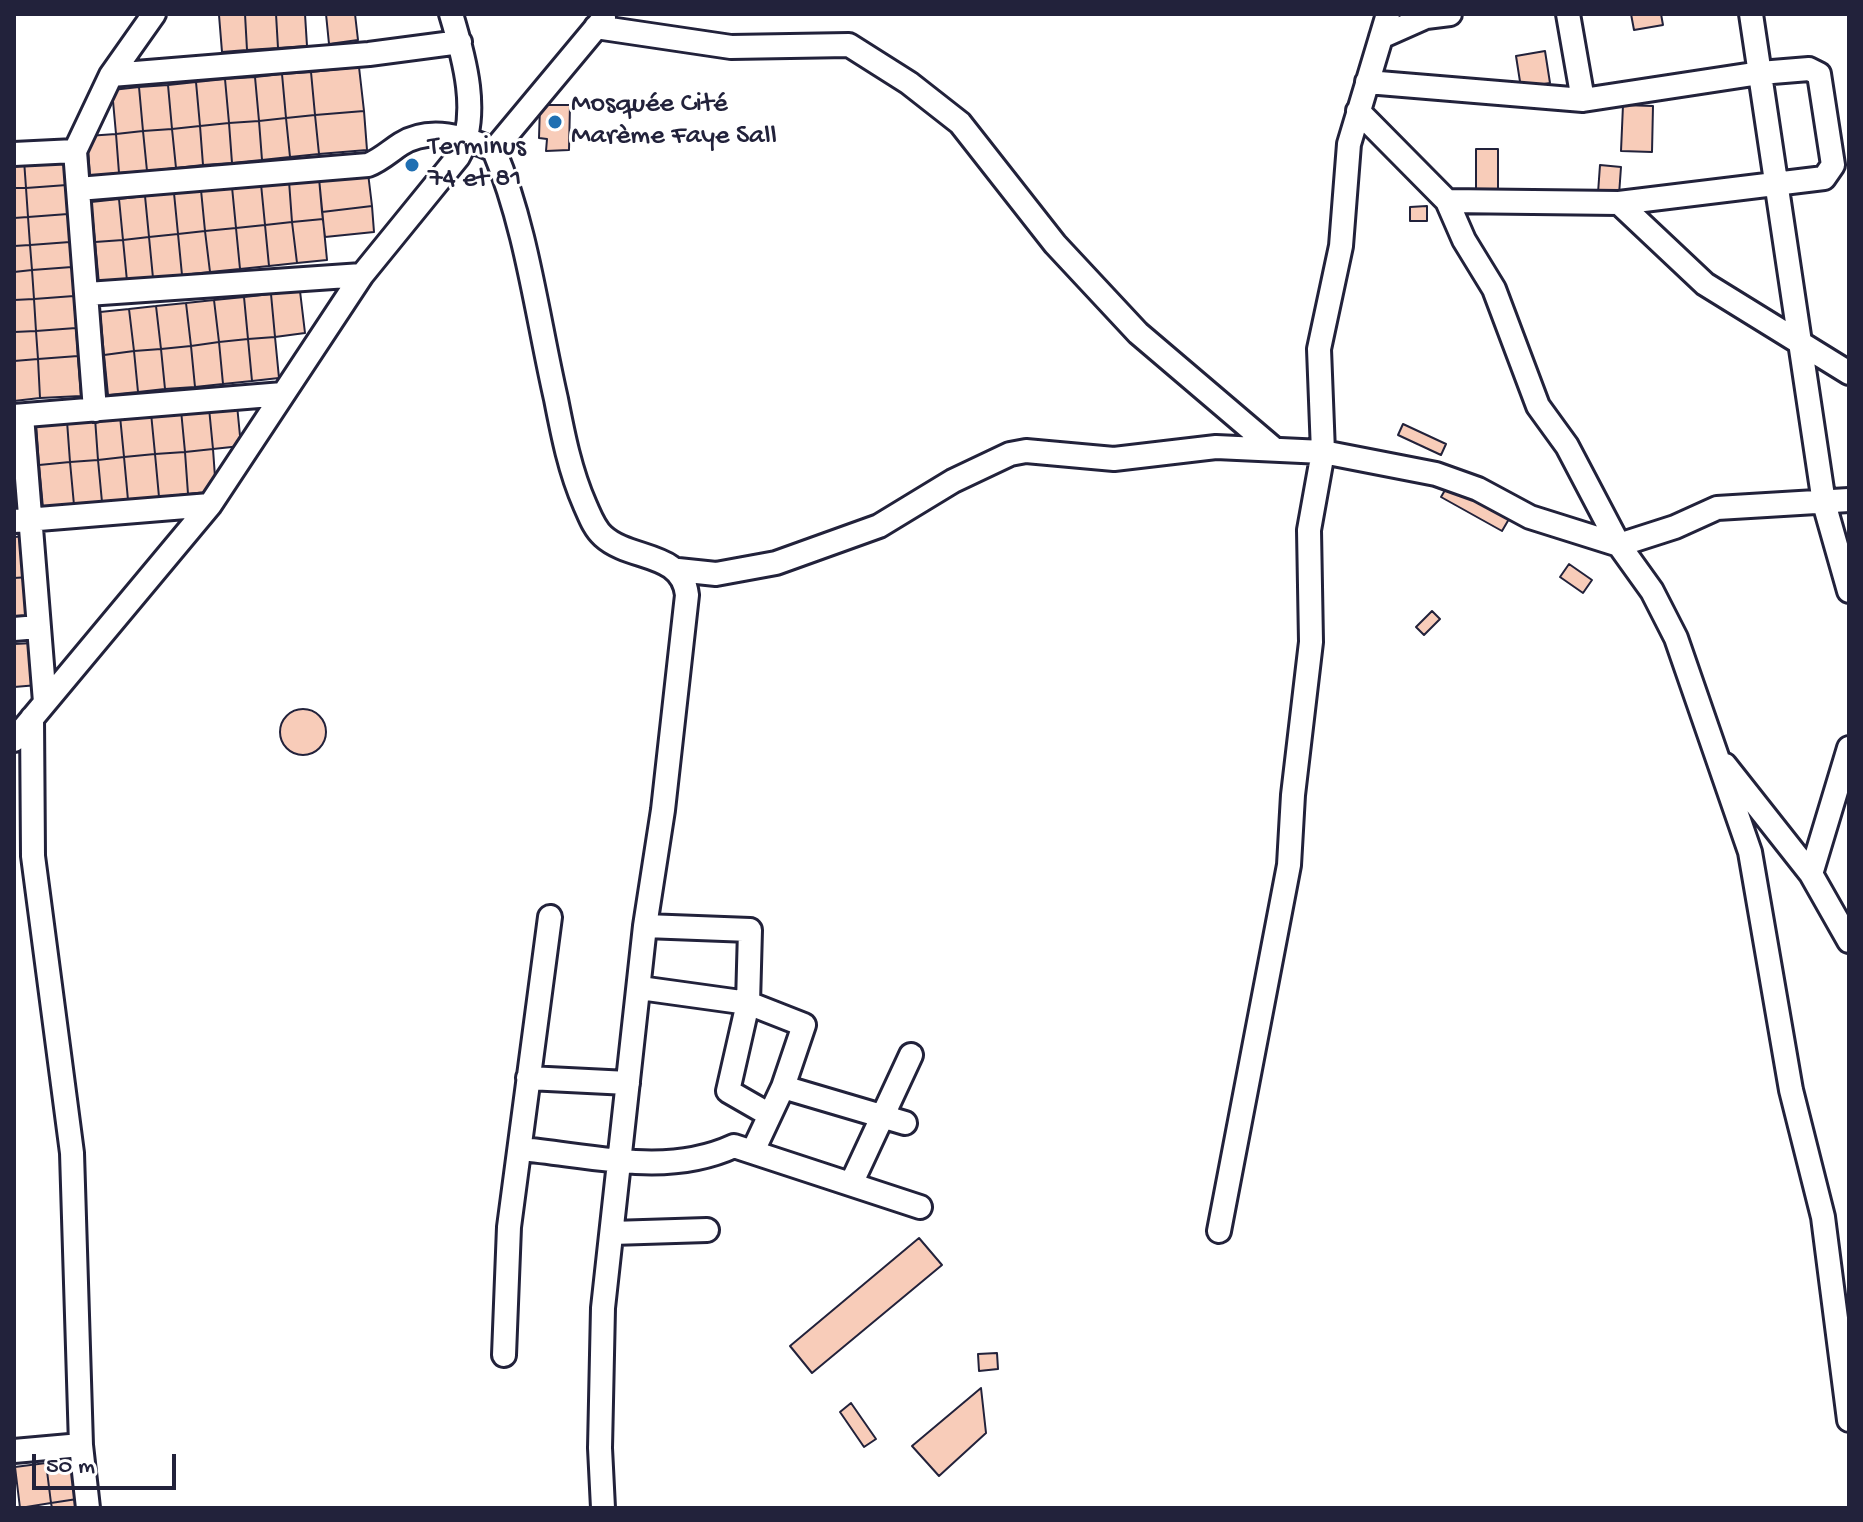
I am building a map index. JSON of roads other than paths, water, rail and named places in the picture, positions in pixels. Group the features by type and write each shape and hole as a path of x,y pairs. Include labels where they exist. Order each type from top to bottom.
{"street":[{"path":"95,410 75,151 111,75 154,14"},
{"path":"14,740 210,505 362,275 443,178 468,138 469,99 460,42 451,14"},
{"path":"1219,1231 1289,865 1293,795 1311,642 1309,530 1323,452 1319,349 1341,246 1349,144 1388,14"},
{"path":"1381,37 1424,16 1450,14"},
{"path":"1568,14 1583,100"},
{"path":"1751,14 1824,503 1849,591"},
{"path":"494,150 602,21 731,47 849,45 909,83 960,123 1055,244 1138,333 1273,448"},
{"path":"111,75 369,54 460,42"},
{"path":"1367,82 1583,100 1760,73 1809,69 1819,74 1833,165 1824,178 1619,203 1447,201"},
{"path":"1358,111 1447,201 1464,240 1494,289 1538,406 1567,446 1619,545 1668,618 1750,852 1785,1061 1823,1217 1849,1420"},
{"path":"78,189 368,165 412,139 440,135 468,138 494,150 523,241 569,460 582,499 594,524 611,542 678,570 716,574 776,563 879,526 953,481 1010,454 1026,451 1114,459 1216,447 1323,452 1436,474 1478,489 1530,517 1619,545 1675,527 1717,508 1849,500"},
{"path":"14,154 75,151"},
{"path":"1619,203 1705,284 1849,373"},
{"path":"87,294 362,275"},
{"path":"88,1508 81,1445 72,1153 33,856 39,710 38,627 22,521 18,416 283,394"},
{"path":"22,521 210,505"},
{"path":"603,1508 600,1448 603,1308 645,926 663,810 687,595 678,570"},
{"path":"14,629 38,627"},
{"path":"1811,874 1849,748"},
{"path":"1712,749 1811,874 1849,941"},
{"path":"504,1355 509,1227 522,1149 528,1078 550,917"},
{"path":"645,926 750,930 748,1003 728,1091 768,1114"},
{"path":"640,988 748,1003 804,1025 783,1087 753,1151"},
{"path":"851,1184 911,1055"},
{"path":"528,1078 628,1083"},
{"path":"783,1087 905,1123"},
{"path":"522,1149 620,1161 668,1163 710,1157 734,1146 920,1207"},
{"path":"612,1233 707,1230"},
{"path":"14,1451 81,1445"}],"place":[{"name":"Mosquée Cité Marème Faye Sall","path":"555,122"},
{"name":"Terminus 74 et 81","path":"412,165"}]}
